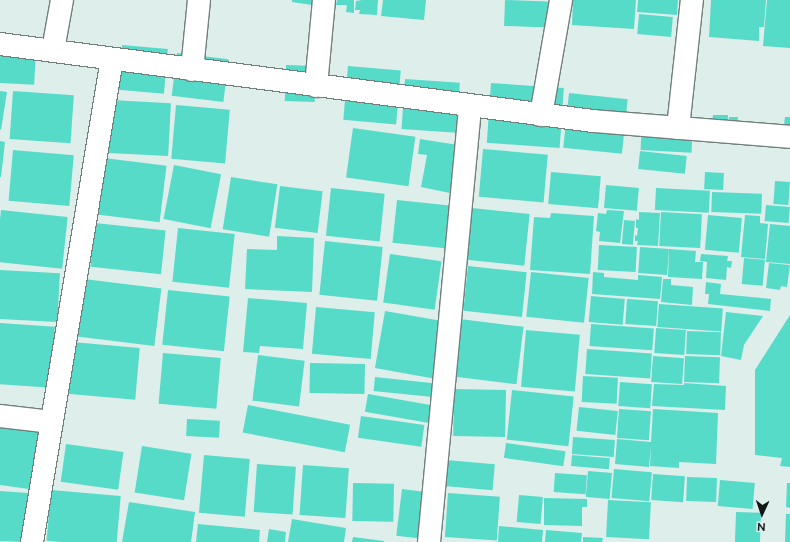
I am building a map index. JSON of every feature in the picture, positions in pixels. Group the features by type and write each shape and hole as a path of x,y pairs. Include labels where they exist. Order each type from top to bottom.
{"street":[{"path":"53,50 62,0"},
{"path":"192,70 199,0"},
{"path":"316,86 324,0"},
{"path":"541,115 561,0"},
{"path":"678,128 692,0"},
{"path":"0,44 53,50 112,60 541,115 592,121 790,137"},
{"path":"32,542 112,60"},
{"path":"429,542 470,106"},
{"path":"0,416 52,422"}],"building":[{"path":"292,0 325,0 323,14 312,12 312,5 292,2"},
{"path":"337,0 354,0 354,13 346,12 347,5 336,5"},
{"path":"378,0 377,15 359,14 360,10 355,10 356,1"},
{"path":"383,0 426,0 424,20 381,16"},
{"path":"505,0 555,2 554,28 504,26"},
{"path":"573,0 636,0 634,29 572,25"},
{"path":"638,0 678,0 677,15 637,12"},
{"path":"711,0 766,0 764,27 759,27 759,41 709,37"},
{"path":"767,0 790,0 790,48 763,46"},
{"path":"639,14 673,17 671,37 637,34"},
{"path":"122,45 168,49 164,94 118,90"},
{"path":"0,49 36,51 34,85 0,83"},
{"path":"177,53 229,59 223,102 172,96"},
{"path":"286,65 316,66 315,102 285,101"},
{"path":"348,66 401,71 396,124 343,120"},
{"path":"405,79 460,83 456,133 402,129"},
{"path":"491,83 564,88 560,148 487,143"},
{"path":"0,91 7,92 1,130 0,129"},
{"path":"13,91 74,95 71,143 10,139"},
{"path":"569,93 628,99 622,154 563,148"},
{"path":"111,100 171,103 168,156 108,153"},
{"path":"176,105 230,110 225,164 171,159"},
{"path":"713,115 728,115 727,137 711,135"},
{"path":"729,117 738,117 736,140 728,139"},
{"path":"785,117 790,117 790,143 782,142"},
{"path":"642,122 693,125 691,153 641,150"},
{"path":"353,128 415,137 408,186 346,178"},
{"path":"420,139 458,145 450,193 421,187 427,155 418,154"},
{"path":"0,141 5,142 1,177 0,177"},
{"path":"483,149 548,155 544,202 479,197"},
{"path":"13,150 74,155 69,206 9,201"},
{"path":"640,151 687,156 685,174 638,169"},
{"path":"104,158 167,166 160,222 97,215"},
{"path":"174,165 221,174 211,228 164,219"},
{"path":"551,172 601,176 598,208 548,204"},
{"path":"705,172 724,173 723,190 704,189"},
{"path":"231,177 277,184 269,237 223,229"},
{"path":"775,181 790,182 788,205 773,204"},
{"path":"606,185 639,188 637,211 604,208"},
{"path":"280,186 323,191 318,233 275,228"},
{"path":"331,188 385,194 380,241 326,236"},
{"path":"656,188 710,191 709,213 655,210"},
{"path":"712,192 762,194 761,214 711,212"},
{"path":"397,200 450,206 445,248 393,243"},
{"path":"766,205 790,207 789,223 765,221"},
{"path":"472,208 530,214 524,266 467,260"},
{"path":"1,210 68,217 62,269 0,262"},
{"path":"607,210 624,211 620,243 599,241 600,232 596,231 598,213 606,214"},
{"path":"639,212 660,213 658,246 637,245 638,241 635,241 635,235 637,236 638,228 636,228 636,219 639,220"},
{"path":"661,212 702,214 700,248 659,246"},
{"path":"551,213 594,216 590,274 530,270 534,217 550,218"},
{"path":"708,215 742,218 739,253 705,250"},
{"path":"745,215 760,216 760,223 768,224 765,259 741,257"},
{"path":"624,220 635,221 633,245 622,244"},
{"path":"95,223 166,230 161,274 90,267"},
{"path":"770,224 790,226 790,264 766,262"},
{"path":"178,228 235,234 229,288 172,282"},
{"path":"277,236 314,238 312,292 245,289 247,249 277,250"},
{"path":"325,241 383,247 377,301 319,295"},
{"path":"599,245 637,247 636,272 598,270"},
{"path":"640,247 669,249 667,275 638,273"},
{"path":"669,249 696,251 695,262 703,262 702,279 668,277"},
{"path":"390,254 441,261 435,310 383,303"},
{"path":"701,254 728,256 727,261 732,261 731,268 727,267 726,280 706,278 707,262 700,261"},
{"path":"744,258 765,260 763,286 742,284"},
{"path":"769,263 790,265 787,287 781,286 780,290 766,288"},
{"path":"468,266 527,272 522,317 463,311"},
{"path":"0,270 60,273 57,322 0,319"},
{"path":"531,272 589,278 584,323 526,317"},
{"path":"593,272 604,273 604,277 638,280 638,275 662,277 660,299 592,294"},
{"path":"84,279 161,289 154,346 77,337"},
{"path":"663,279 671,279 671,285 693,287 692,305 661,302"},
{"path":"706,282 721,284 720,294 771,299 770,311 708,304 709,294 705,294"},
{"path":"168,290 230,296 224,351 162,345"},
{"path":"591,296 625,299 623,325 589,322"},
{"path":"248,298 307,303 303,349 260,346 259,353 243,352"},
{"path":"627,299 658,301 656,326 625,324"},
{"path":"659,304 723,308 721,331 657,327"},
{"path":"316,307 375,312 371,359 312,354"},
{"path":"385,311 442,321 432,378 375,368"},
{"path":"726,312 763,316 744,345 741,360 721,356"},
{"path":"790,315 790,467 780,466 782,458 755,455 755,370"},
{"path":"460,319 524,327 516,384 453,377"},
{"path":"0,323 55,327 51,388 0,384"},
{"path":"591,324 654,328 652,350 589,346"},
{"path":"656,328 686,330 684,355 654,353"},
{"path":"526,330 580,335 575,391 521,387"},
{"path":"687,331 721,332 720,355 686,354"},
{"path":"72,342 140,348 135,400 67,394"},
{"path":"587,349 652,354 650,378 585,374"},
{"path":"163,353 221,358 216,409 159,404"},
{"path":"258,355 305,361 299,406 252,401"},
{"path":"653,356 684,358 682,384 651,382"},
{"path":"685,356 720,357 719,383 684,382"},
{"path":"310,363 365,364 364,394 309,393"},
{"path":"583,376 618,378 617,404 582,402"},
{"path":"375,377 434,383 432,397 374,391"},
{"path":"620,382 652,384 650,408 618,406"},
{"path":"684,383 726,386 725,410 652,406 654,384 684,385"},
{"path":"454,389 506,390 505,437 453,436"},
{"path":"512,390 574,396 568,446 507,440"},
{"path":"368,394 432,405 429,423 365,412"},
{"path":"248,405 350,425 345,452 243,432"},
{"path":"579,407 618,411 615,435 576,431"},
{"path":"619,409 651,411 649,440 617,438"},
{"path":"653,409 718,413 716,464 679,462 679,468 650,466 651,445 649,467 615,464 617,439 651,442"},
{"path":"361,416 424,425 421,447 358,438"},
{"path":"187,419 220,421 219,438 186,436"},
{"path":"0,425 45,432 36,490 0,485"},
{"path":"573,437 615,440 614,457 572,454"},
{"path":"506,443 565,451 563,466 504,458"},
{"path":"66,444 123,452 118,490 61,482"},
{"path":"142,446 191,454 184,500 135,492"},
{"path":"204,455 250,459 245,517 199,513"},
{"path":"572,455 610,458 609,469 571,466"},
{"path":"446,460 495,464 493,490 444,486"},
{"path":"257,464 296,467 293,515 254,512"},
{"path":"303,465 349,468 345,518 300,515"},
{"path":"614,469 652,472 649,501 611,498"},
{"path":"588,471 612,473 610,499 586,497"},
{"path":"555,473 587,475 586,494 554,492"},
{"path":"653,474 685,476 683,502 651,500"},
{"path":"687,477 717,478 716,502 686,501"},
{"path":"720,480 755,483 753,509 718,506"},
{"path":"353,483 394,484 393,522 352,521"},
{"path":"787,483 790,483 790,508 786,507"},
{"path":"402,489 426,492 420,539 396,536"},
{"path":"51,490 121,496 117,542 47,541"},
{"path":"0,491 28,493 24,542 0,541"},
{"path":"448,493 500,497 497,541 445,537"},
{"path":"519,495 543,497 541,524 517,522"},
{"path":"544,498 587,499 587,507 582,507 582,526 544,525"},
{"path":"608,500 651,502 649,539 606,537"},
{"path":"129,502 195,512 191,542 122,542"},
{"path":"736,512 761,513 760,542 735,542"},
{"path":"786,514 790,514 790,542 785,542"},
{"path":"292,519 346,528 344,542 288,542"},
{"path":"198,524 260,530 259,542 196,542"},
{"path":"499,526 543,530 542,542 498,542"},
{"path":"269,529 286,532 285,542 267,542"},
{"path":"546,530 582,533 581,542 545,542"},
{"path":"353,537 384,541 384,542 352,542"},
{"path":"583,537 603,538 602,542 583,542"}]}
